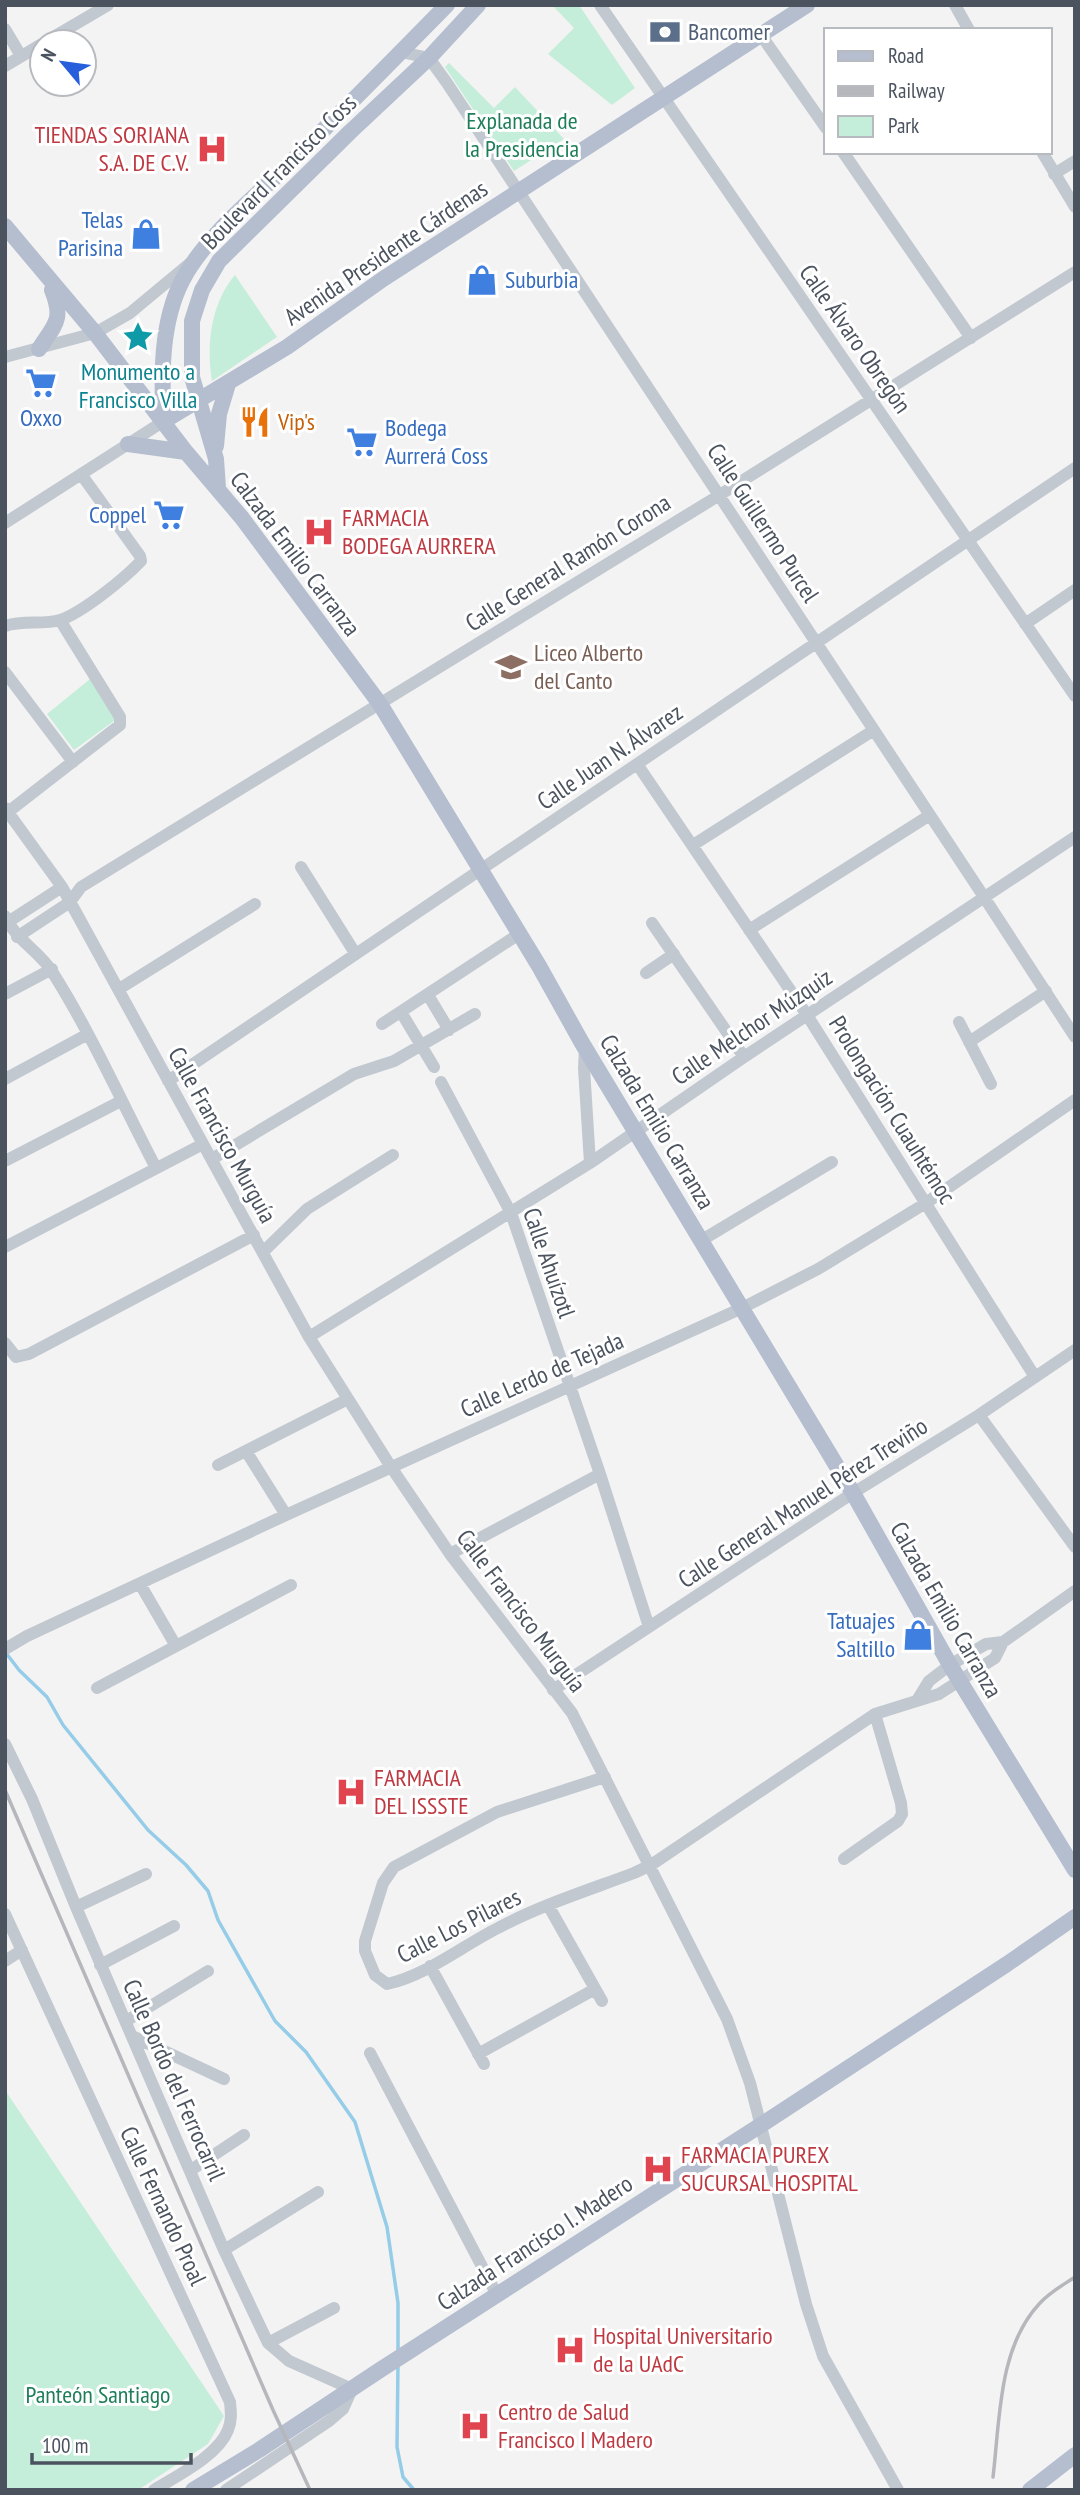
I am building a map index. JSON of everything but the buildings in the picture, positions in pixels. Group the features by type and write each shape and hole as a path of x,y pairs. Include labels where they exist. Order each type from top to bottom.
{"main road":[{"name":"Boulevard Francisco Coss","path":"164,421 163,373 170,313 183,280 223,228 447,5"},
{"name":"Boulevard Francisco Coss","path":"218,488 216,459 192,377 192,321 202,290 219,261 429,58 478,5"},
{"name":"Avenida Presidente Cárdenas","path":"164,421 228,384 518,191 807,5"},
{"path":"350,132 345,128 344,121 374,80"},
{"path":"276,206 328,134 332,121"},
{"name":"Calzada Emilio Carranza","path":"5,226 95,333 218,488 380,704 539,966 585,1048 853,1493 950,1665 1075,1870"},
{"path":"39,349 57,321 59,308 47,278"},
{"path":"216,459 219,414 228,384"},
{"path":"128,444 187,452"},
{"name":"Calzada Francisco I. Madero","path":"193,2490 761,2125 1075,1917"},
{"path":"1030,2490 1075,2455"}],"street":[{"path":"955,5 968,28"},
{"path":"68,28 104,6"},
{"name":"Calle Álvaro Obregón","path":"604,7 967,541 1074,693"},
{"path":"5,29 21,56"},
{"path":"761,35 824,125"},
{"path":"5,66 28,52"},
{"path":"401,52 429,58"},
{"name":"Calle Guillermo Purcel","path":"429,58 1075,1037"},
{"path":"844,154 971,338"},
{"path":"1043,154 1075,207"},
{"path":"1054,174 1075,161"},
{"path":"5,357 95,333 130,313 201,254"},
{"name":"Calle General Ramón Corona","path":"70,902 81,887 718,496 1075,272"},
{"path":"5,523 164,421"},
{"name":"Calle Juan N. Álvarez","path":"168,1081 1075,468"},
{"path":"5,626 60,620 95,600 139,564 141,559 81,474"},
{"path":"1025,624 1075,590"},
{"path":"7,810 118,729 121,721 60,620"},
{"path":"5,672 73,762"},
{"path":"693,845 874,730"},
{"name":"Prolongación Cuauhtémoc","path":"637,764 807,1015 1035,1377"},
{"name":"Calle Francisco Murguía","path":"7,810 62,887 309,1337 450,1554 572,1713 727,2018 750,2083 806,2304 823,2356 898,2490"},
{"path":"749,930 930,815"},
{"name":"Calle Melchor Múzquiz","path":"309,1337 590,1163 744,1057 1075,838"},
{"path":"301,867 355,953"},
{"path":"81,887 62,887 6,919 17,937 52,970 88,1034 156,1168"},
{"path":"17,937 70,902"},
{"path":"119,989 255,904"},
{"path":"652,923 744,1057"},
{"path":"382,1024 519,934"},
{"path":"646,973 674,954"},
{"path":"5,994 52,970"},
{"path":"969,1042 1046,991"},
{"path":"428,995 449,1030"},
{"path":"401,1012 434,1067"},
{"path":"212,1159 354,1074 394,1061 475,1014"},
{"path":"959,1022 991,1084"},
{"path":"5,1079 88,1034"},
{"path":"585,1048 590,1163"},
{"name":"Calle Ahuízotl","path":"441,1082 511,1213 649,1627"},
{"name":"Calle Lerdo de Tejada","path":"5,1648 286,1515 742,1308 818,1269 926,1203 1075,1100"},
{"path":"5,1161 121,1101"},
{"path":"5,1247 203,1144"},
{"path":"263,1252 307,1209 393,1155"},
{"path":"702,1240 832,1162"},
{"path":"5,1343 16,1357 29,1354 254,1235"},
{"name":"Calle General Manuel Pérez Treviño","path":"554,1690 1075,1350"},
{"path":"218,1465 348,1399"},
{"path":"978,1415 1075,1547"},
{"path":"246,1451 286,1515"},
{"path":"450,1554 600,1474"},
{"path":"140,1584 176,1646"},
{"path":"97,1688 291,1585"},
{"path":"918,1699 929,1681 950,1665 986,1643 1003,1642 1075,1591"},
{"name":"Calle Los Pilares","path":"605,1777 497,1812 394,1867 383,1883 368,1930 365,1951 375,1975 387,1984 430,1966 495,1929 548,1905 634,1874 651,1865 875,1714 939,1694 995,1658 1003,1642"},
{"path":"844,1859 898,1821 902,1814 875,1714"},
{"name":"Calle Bordo del Ferrocarril","path":"5,1744 37,1812 100,1965 224,2250 268,2343 289,2361 352,2389"},
{"path":"76,1908 146,1874"},
{"path":"430,1966 481,2059 598,1995 548,1905"},
{"name":"Calle Fernando Proal","path":"5,1914 230,2402 228,2432 211,2454 154,2490"},
{"path":"100,1965 174,1926"},
{"path":"5,1961 22,1950"},
{"path":"126,2021 208,1971"},
{"path":"132,2036 224,2079"},
{"path":"370,2053 497,2295"},
{"path":"191,2170 244,2135"},
{"path":"224,2250 318,2192"},
{"path":"268,2343 334,2308"},
{"path":"226,2490 329,2421 343,2409 352,2389"}],"green space":[{"name":"Explanada de la Presidencia","path":"552,5 579,5 635,88 612,105 548,54 574,28"},
{"name":"Explanada de la Presidencia","path":"449,63 494,108 515,87 564,139 514,171 445,67"},
{"path":"235,275 277,337 212,381 212,325 220,298"},
{"path":"90,679 118,718 74,750 47,714"},
{"name":"Panteón Santiago","path":"5,2090 224,2416 208,2444 138,2490 5,2490"}],"waterway":[{"path":"6,1653 47,1697 63,1725 148,1830 186,1865 208,1891 218,1920 275,2021 306,2052 355,2122 387,2227 398,2303 398,2352"},
{"path":"398,2364 397,2447 403,2477 414,2490"}],"railway":[{"path":"5,1790 310,2490"},
{"path":"993,2477 1003,2385 1016,2341 1026,2321 1040,2303 1075,2277"}],"place":[{"name":"Bancomer","path":"665,32"},
{"name":"TIENDAS SORIANA S.A. DE C.V.","path":"212,149"},
{"name":"Telas Parisina","path":"146,234"},
{"name":"Suburbia","path":"482,280"},
{"name":"Monumento a Francisco Villa","path":"138,337"},
{"name":"Oxxo","path":"41,383"},
{"name":"Vip's","path":"255,422"},
{"name":"Bodega Aurrerá Coss","path":"362,442"},
{"name":"Coppel","path":"169,515"},
{"name":"FARMACIA BODEGA AURRERA","path":"319,532"},
{"name":"Liceo Alberto del Canto","path":"511,667"},
{"name":"Tatuajes Saltillo","path":"918,1635"},
{"name":"FARMACIA DEL ISSSTE","path":"351,1792"},
{"name":"FARMACIA PUREX SUCURSAL HOSPITAL","path":"658,2169"},
{"name":"Hospital Universitario de la UAdC","path":"570,2350"},
{"name":"Centro de Salud Francisco I Madero","path":"475,2426"}]}
